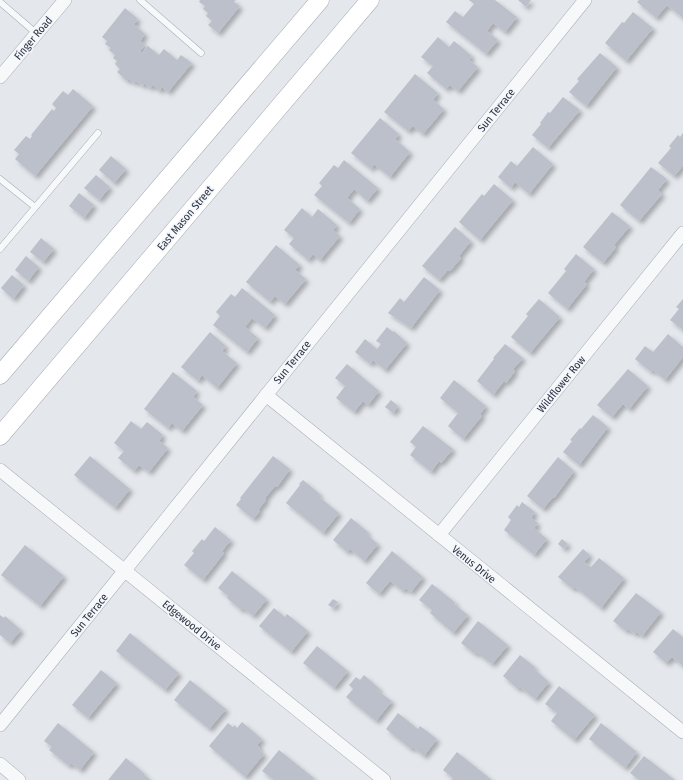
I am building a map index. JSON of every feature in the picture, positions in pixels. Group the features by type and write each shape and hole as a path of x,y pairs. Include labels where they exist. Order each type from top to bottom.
{"main road":[{"path":"0,375 320,0"},
{"name":"East Mason Street","path":"0,436 370,0"}],"street":[{"name":"Finger Road","path":"0,76 65,0"},
{"name":"Sun Terrace","path":"0,725 585,0"},
{"name":"Wildflower Row","path":"439,535 683,233"},
{"name":"Venus Drive","path":"266,395 683,732"},
{"name":"Edgewood Drive","path":"0,470 384,780"},
{"path":"0,764 19,780"}],"lane":[{"path":"140,0 202,53"},
{"path":"0,2 37,34"},
{"path":"0,249 98,133"},
{"path":"0,179 35,207"}],"building":[{"path":"200,0 236,0 234,2 240,6 218,33 208,25 212,21 206,16 208,13 203,9 205,6 199,2"},
{"path":"469,0 495,0 517,17 505,32 493,23 487,31 498,40 486,54 446,22 455,11 463,17 474,4"},
{"path":"518,0 531,0 526,7"},
{"path":"639,0 683,0 683,18 667,5 656,18 637,2"},
{"path":"125,8 138,19 134,24 145,34 140,41 145,45 140,51 142,53 148,46 159,55 164,49 177,60 181,55 192,63 168,92 162,87 159,91 153,85 150,88 144,83 143,86 136,81 134,83 129,79 127,81 117,72 120,69 115,64 117,61 113,58 115,55 109,50 111,48 105,44 107,41 102,37"},
{"path":"633,12 653,28 626,61 605,43 622,22 624,23"},
{"path":"438,37 449,47 454,41 472,56 469,60 478,67 458,91 450,85 446,89 427,73 433,66 421,57"},
{"path":"600,53 617,67 586,106 569,92 579,81 577,79"},
{"path":"415,74 438,93 433,100 444,109 423,134 413,126 408,131 384,112"},
{"path":"73,89 93,106 35,176 15,159 19,154 14,150 26,136 30,139 32,136 31,135 52,109 54,111 56,108 52,104 63,91 68,95"},
{"path":"563,97 580,110 548,148 532,135 548,112 550,113"},
{"path":"380,118 399,134 395,139 410,152 390,177 374,164 371,169 351,153"},
{"path":"683,133 683,166 674,176 658,163 671,148 669,146 678,135 680,137"},
{"path":"533,147 553,164 529,194 515,182 511,188 498,177 511,161 517,166"},
{"path":"111,156 126,169 114,183 99,170"},
{"path":"344,160 378,188 367,201 354,189 347,198 360,209 349,223 314,195 322,186 319,183 334,165 338,168"},
{"path":"651,167 667,179 658,190 662,194 639,221 620,205"},
{"path":"96,175 110,187 99,200 84,188"},
{"path":"494,184 513,200 480,240 459,222 482,194 484,196"},
{"path":"79,193 94,205 84,218 69,206"},
{"path":"302,208 312,217 318,209 337,225 333,230 340,236 320,260 313,254 308,260 289,244 294,238 284,230"},
{"path":"612,212 630,226 614,245 616,247 603,263 583,247"},
{"path":"455,227 471,241 459,256 461,258 450,271 448,270 439,280 422,266"},
{"path":"41,238 54,249 43,262 30,252"},
{"path":"276,245 300,265 295,270 306,279 285,304 275,296 270,302 246,282"},
{"path":"576,254 594,269 584,282 587,284 567,309 548,293 566,271 564,269"},
{"path":"26,256 39,267 28,281 15,270"},
{"path":"12,275 24,285 13,299 1,288"},
{"path":"424,277 440,290 411,328 388,313 400,298 404,302"},
{"path":"242,288 275,315 265,328 252,318 245,327 258,338 247,352 213,325 220,316 216,312 231,294 235,297"},
{"path":"539,299 560,317 530,353 511,337 528,316 526,314"},
{"path":"683,299 683,330 670,320 679,309 676,307"},
{"path":"387,327 393,332 394,331 407,343 385,370 373,360 370,364 355,352 365,339 377,349 381,344 376,341"},
{"path":"210,332 226,346 222,351 237,363 217,388 202,375 198,381 181,367"},
{"path":"668,334 683,347 683,357 665,380 653,370 651,372 635,359 645,346 653,352"},
{"path":"505,344 523,358 513,369 515,371 506,383 504,381 493,395 477,381"},
{"path":"347,364 379,391 368,405 363,401 354,412 336,398 345,386 335,378"},
{"path":"628,369 648,386 629,409 623,404 612,417 597,405"},
{"path":"173,372 197,391 193,397 203,405 182,431 172,423 168,428 144,409"},
{"path":"454,380 486,406 480,414 482,416 463,439 448,426 458,413 440,398"},
{"path":"391,400 398,406 393,413 385,407"},
{"path":"593,415 608,427 579,465 563,452 572,441 570,440"},
{"path":"131,421 141,429 147,422 163,435 159,441 168,448 149,472 139,465 134,471 118,458 124,451 114,443"},
{"path":"423,426 453,449 441,463 439,461 431,472 410,455 416,447 410,442"},
{"path":"90,456 130,489 115,508 74,475"},
{"path":"273,456 290,469 277,487 275,486 265,498 266,500 258,510 260,511 253,519 236,505"},
{"path":"558,457 574,471 554,498 553,497 543,509 527,496"},
{"path":"303,480 320,494 318,496 339,513 323,533 286,503"},
{"path":"522,502 535,512 531,518 538,523 534,528 547,539 534,555 504,530 511,520 508,517 517,505 519,507"},
{"path":"351,518 368,532 366,534 378,544 364,561 350,549 347,552 333,540"},
{"path":"215,527 231,540 222,551 224,553 203,580 184,565 194,553 192,551 202,539 204,541"},
{"path":"562,539 568,544 564,549 558,544"},
{"path":"25,545 64,576 40,606 1,575"},
{"path":"583,549 590,555 584,562 591,567 599,558 624,578 601,608 575,587 573,589 558,577"},
{"path":"392,551 423,577 411,592 405,588 403,591 390,581 379,594 366,583"},
{"path":"232,571 267,599 253,616 243,608 241,610 218,588"},
{"path":"432,584 456,603 454,604 468,615 453,633 430,613 432,610 419,600"},
{"path":"636,593 661,612 642,636 637,632 635,634 628,629 626,631 613,621"},
{"path":"333,599 338,602 333,608 328,605"},
{"path":"274,608 285,617 287,614 308,631 291,652 259,626"},
{"path":"0,615 4,618 5,616 21,630 10,643 0,635"},
{"path":"478,621 508,645 492,664 476,652 475,654 461,643"},
{"path":"673,629 683,637 683,666 672,657 666,663 653,652"},
{"path":"130,633 179,673 165,690 116,651"},
{"path":"317,646 348,671 334,688 303,663"},
{"path":"520,655 535,667 534,669 549,682 535,699 520,687 518,689 503,676"},
{"path":"101,670 117,683 88,718 72,705"},
{"path":"364,675 380,689 378,691 392,701 376,721 346,697 353,689 349,685 356,677 360,680"},
{"path":"190,680 226,709 209,729 174,700"},
{"path":"559,686 595,715 574,740 551,721 557,713 545,704"},
{"path":"398,713 418,729 420,726 437,739 424,756 413,747 411,749 386,729"},
{"path":"242,722 262,739 257,745 260,748 259,750 264,754 245,777 209,746 228,723 233,727 235,725 237,728"},
{"path":"58,723 94,752 80,770 71,763 69,766 49,750 52,747 44,741"},
{"path":"601,723 637,752 625,768 589,739"},
{"path":"279,750 314,778 312,780 274,780 262,771"},
{"path":"457,752 492,780 451,780 453,778 443,770"},
{"path":"644,756 675,780 639,780 630,773"},
{"path":"126,758 145,774 144,775 151,780 108,780"}]}
